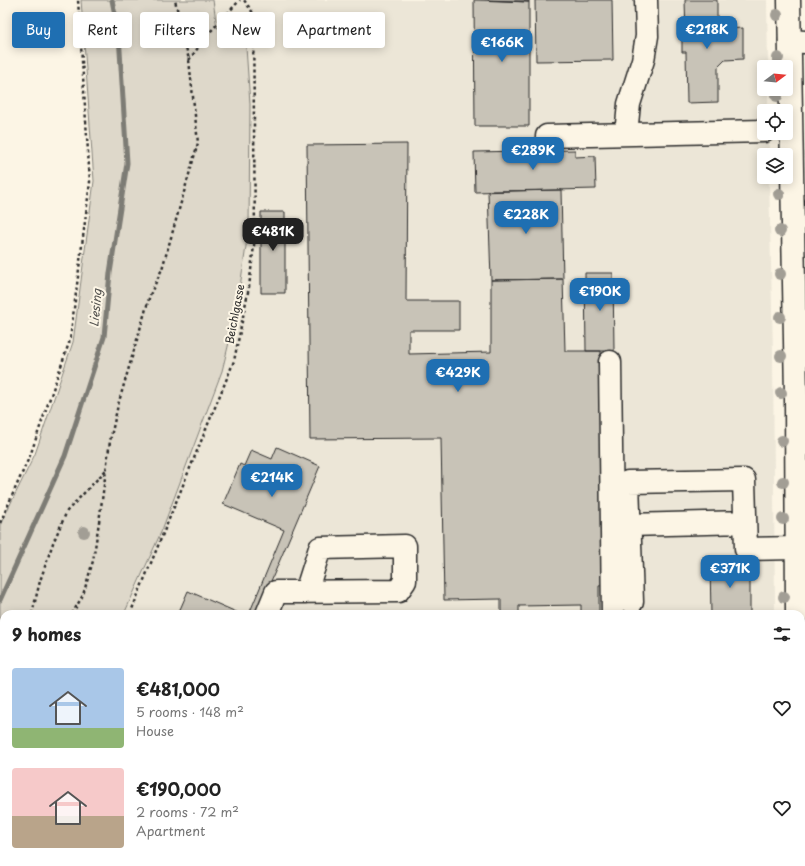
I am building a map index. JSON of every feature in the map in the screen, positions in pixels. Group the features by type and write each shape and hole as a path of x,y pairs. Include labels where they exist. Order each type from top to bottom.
{"main road":[{"path":"626,134 629,104 643,60 646,42 646,0"},
{"path":"789,0 798,41 792,104"},
{"path":"547,136 757,131"},
{"path":"789,140 801,396 797,610"},
{"path":"610,362 613,610"},
{"path":"632,602 628,482 744,480 746,549 797,548"},
{"path":"629,525 745,522"},
{"path":"269,610 276,592 306,592"}],"path":[{"path":"0,522 31,453 70,340 90,182 78,0"},
{"path":"74,610 83,595 93,561 100,522 110,441 118,405 150,294 162,269 198,143 189,60 175,0"},
{"path":"189,60 209,34 240,0"},
{"name":"Beichlgasse","path":"132,610 234,360 249,287 255,237 253,13 244,0"},
{"path":"33,610 40,581 53,543 67,511 106,469"}],"shaded area":[{"path":"81,0 213,0 217,28 217,48 246,48 250,104 249,226 236,314 222,371 162,530 126,610 0,610 0,525 35,454 73,342 94,181 84,48 132,48 132,12 82,12"},
{"path":"213,0 767,0 768,60 757,60 757,96 768,96 768,104 757,104 757,140 769,140 769,148 757,148 757,184 769,184 773,352 775,610 126,610 162,530 222,371 236,314 249,226 245,48 275,48 275,12 217,12 217,28"}],"building":[{"path":"474,0 529,2 529,126 475,126"},
{"path":"488,0 529,0 529,2"},
{"path":"535,0 612,0 613,60 536,61"},
{"path":"685,0 717,0 717,21 725,29 743,28 743,59 725,60 718,67 718,102 687,103 686,52 682,52 682,37 686,37"},
{"path":"407,144 406,301 459,301 459,330 409,330 409,354 491,352 491,280 563,279 565,351 601,351 605,585 599,586 599,610 581,610 581,605 519,606 519,610 501,610 501,599 444,600 441,438 310,439 307,145"},
{"path":"575,150 575,157 595,156 596,189 475,192 474,152"},
{"path":"561,190 563,279 491,280 488,191"},
{"path":"261,212 285,212 285,293 261,293"},
{"path":"585,273 613,273 614,351 586,351"},
{"path":"277,447 320,466 259,610 251,610 284,530 223,504 240,464 244,466 251,450 272,459"},
{"path":"750,563 750,610 711,610 710,564"},
{"path":"188,591 232,610 180,610"}],"waterway":[{"name":"Liesing","path":"0,600 65,456 104,337 110,273 127,163 119,35 112,0"}]}
